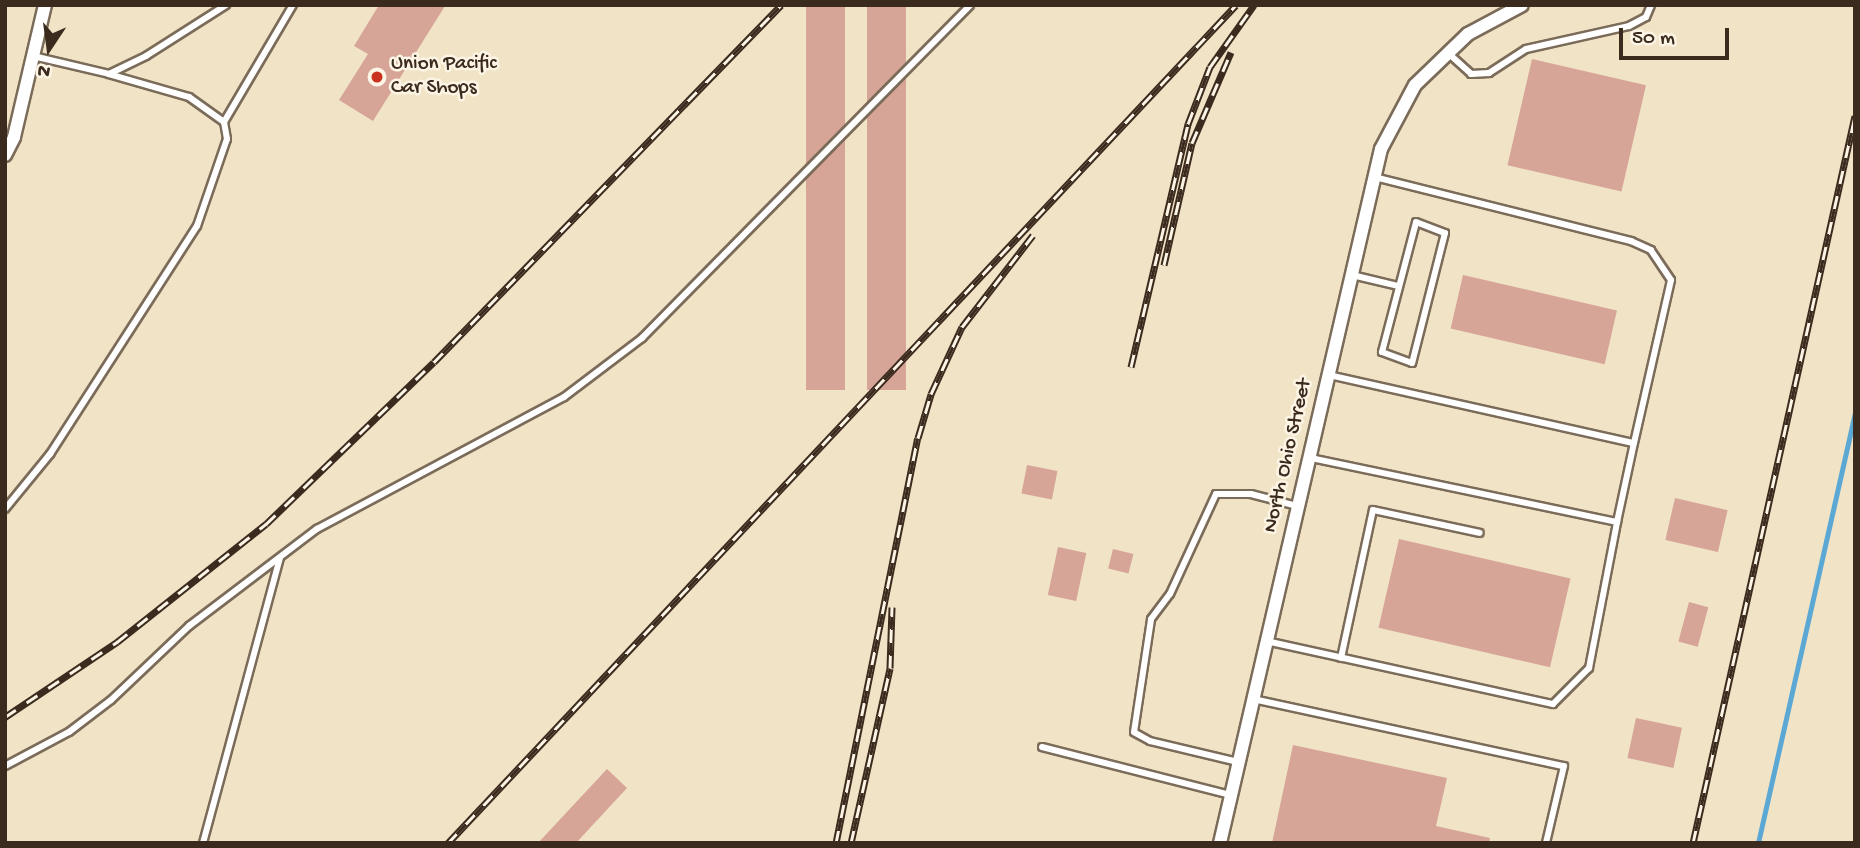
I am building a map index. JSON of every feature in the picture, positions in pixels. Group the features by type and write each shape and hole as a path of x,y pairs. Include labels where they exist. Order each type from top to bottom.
{"street":[{"path":"5,155 45,5"},
{"name":"North Ohio Street","path":"1220,843 1381,149 1415,85 1468,34 1522,5"}],"lane":[{"path":"109,74 146,56 226,5"},
{"path":"5,509 50,454 197,226 227,139 224,122 293,5"},
{"path":"5,766 69,732 100,708 189,626 355,505 564,397 642,338 970,5"},
{"path":"1448,54 1471,74 1489,73 1525,49 1629,26 1646,17 1651,5"},
{"path":"33,56 189,97 224,122"},
{"path":"1266,641 1553,704 1589,668 1617,522 1671,280 1651,250 1631,241 1375,177"},
{"path":"1413,225 1445,233 1415,360 1402,361 1382,352 1398,286 1413,225"},
{"path":"1351,275 1398,286"},
{"path":"1327,375 1634,443"},
{"path":"1308,458 1617,522"},
{"path":"1238,762 1150,741 1134,732 1151,619 1170,594 1216,494 1251,494 1297,506"},
{"path":"1341,658 1373,510 1480,533"},
{"path":"203,843 280,558"},
{"path":"1253,699 1563,766 1546,843"},
{"path":"1042,747 1231,795"}],"building":[{"name":"Union Pacific Car Shops","path":"379,5 445,6 373,121 339,100 368,54 354,46"},
{"path":"806,5 845,5 845,390 806,390"},
{"path":"867,5 906,5 906,390 867,390"},
{"path":"1532,59 1646,85 1621,192 1507,165"},
{"path":"1463,275 1617,311 1605,364 1451,329"},
{"path":"1027,465 1057,471 1052,499 1021,493"},
{"path":"1675,498 1728,510 1718,552 1665,540"},
{"path":"1399,539 1570,579 1550,667 1379,628"},
{"path":"1058,547 1086,553 1076,601 1048,595"},
{"path":"1113,549 1133,554 1129,573 1108,568"},
{"path":"1689,602 1708,607 1698,647 1678,642"},
{"path":"1636,718 1682,728 1673,768 1627,758"},
{"path":"1293,745 1447,778 1436,826 1490,838 1489,843 1272,843"},
{"path":"607,769 627,788 576,843 538,843"}],"waterway":[{"path":"1758,843 1855,413"}],"railway":[{"path":"5,717 117,642 266,524 434,362 781,5"},
{"path":"448,843 1236,5"},
{"path":"1131,367 1188,124 1210,67 1254,5"},
{"path":"1164,265 1192,143 1231,52"},
{"path":"1693,843 1855,116"},
{"path":"836,843 918,438 931,394 962,327 1033,235"},
{"path":"851,843 890,668 892,607"}],"place":[{"name":"Union Pacific Car Shops","path":"377,77"}]}
